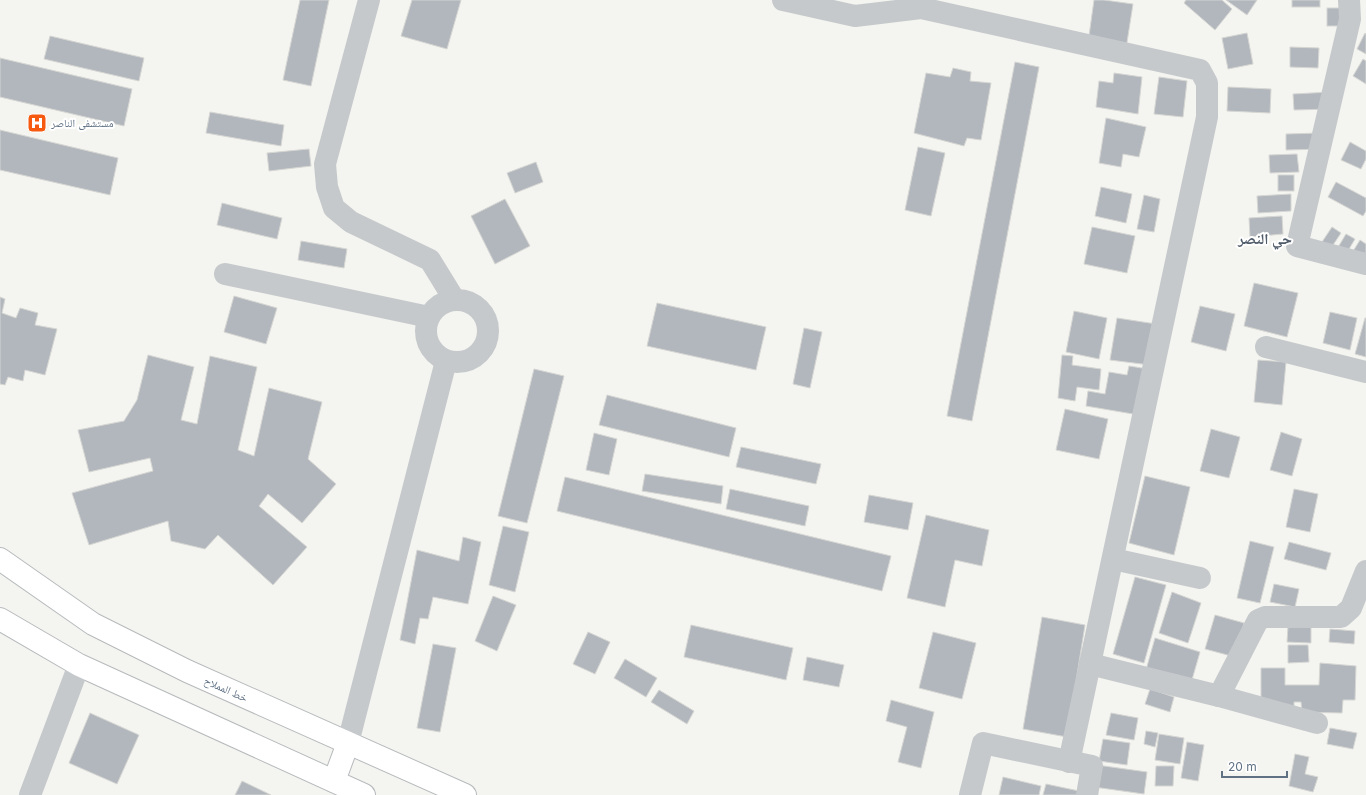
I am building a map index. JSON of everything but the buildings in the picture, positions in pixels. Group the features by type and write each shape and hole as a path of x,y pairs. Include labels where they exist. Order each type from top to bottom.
{"highway":[{"name":"خط المملاح","path":"0,559 94,624 187,671 465,795"},
{"path":"0,619 79,665 364,795"},
{"path":"334,781 348,743"}],"street":[{"path":"369,0 325,164 327,187 334,208 351,222 430,260 454,299"},
{"path":"783,0 855,16 921,8 1200,70 1207,83 1207,117 1069,762"},
{"path":"1349,0 1350,19 1297,246 1366,264"},
{"path":"225,274 428,317"},
{"path":"454,299 464,300 474,304 481,311 486,320 488,330 487,340 483,349 475,357 466,362 456,363 446,361 437,356 430,348 426,338 428,317 435,308 444,302 454,299"},
{"path":"1266,347 1366,372"},
{"path":"348,743 446,361"},
{"path":"1113,559 1200,578"},
{"path":"1219,696 1258,620 1265,617 1341,617 1351,608 1366,571"},
{"path":"1090,664 1219,696 1317,723"},
{"path":"30,795 79,665"},
{"path":"970,795 983,743 1092,766 1087,795"}],"place":[{"name":"مستشفى الناصر","path":"37,123"}],"district":[{"name":"حي النصر","path":"1265,238"}]}
